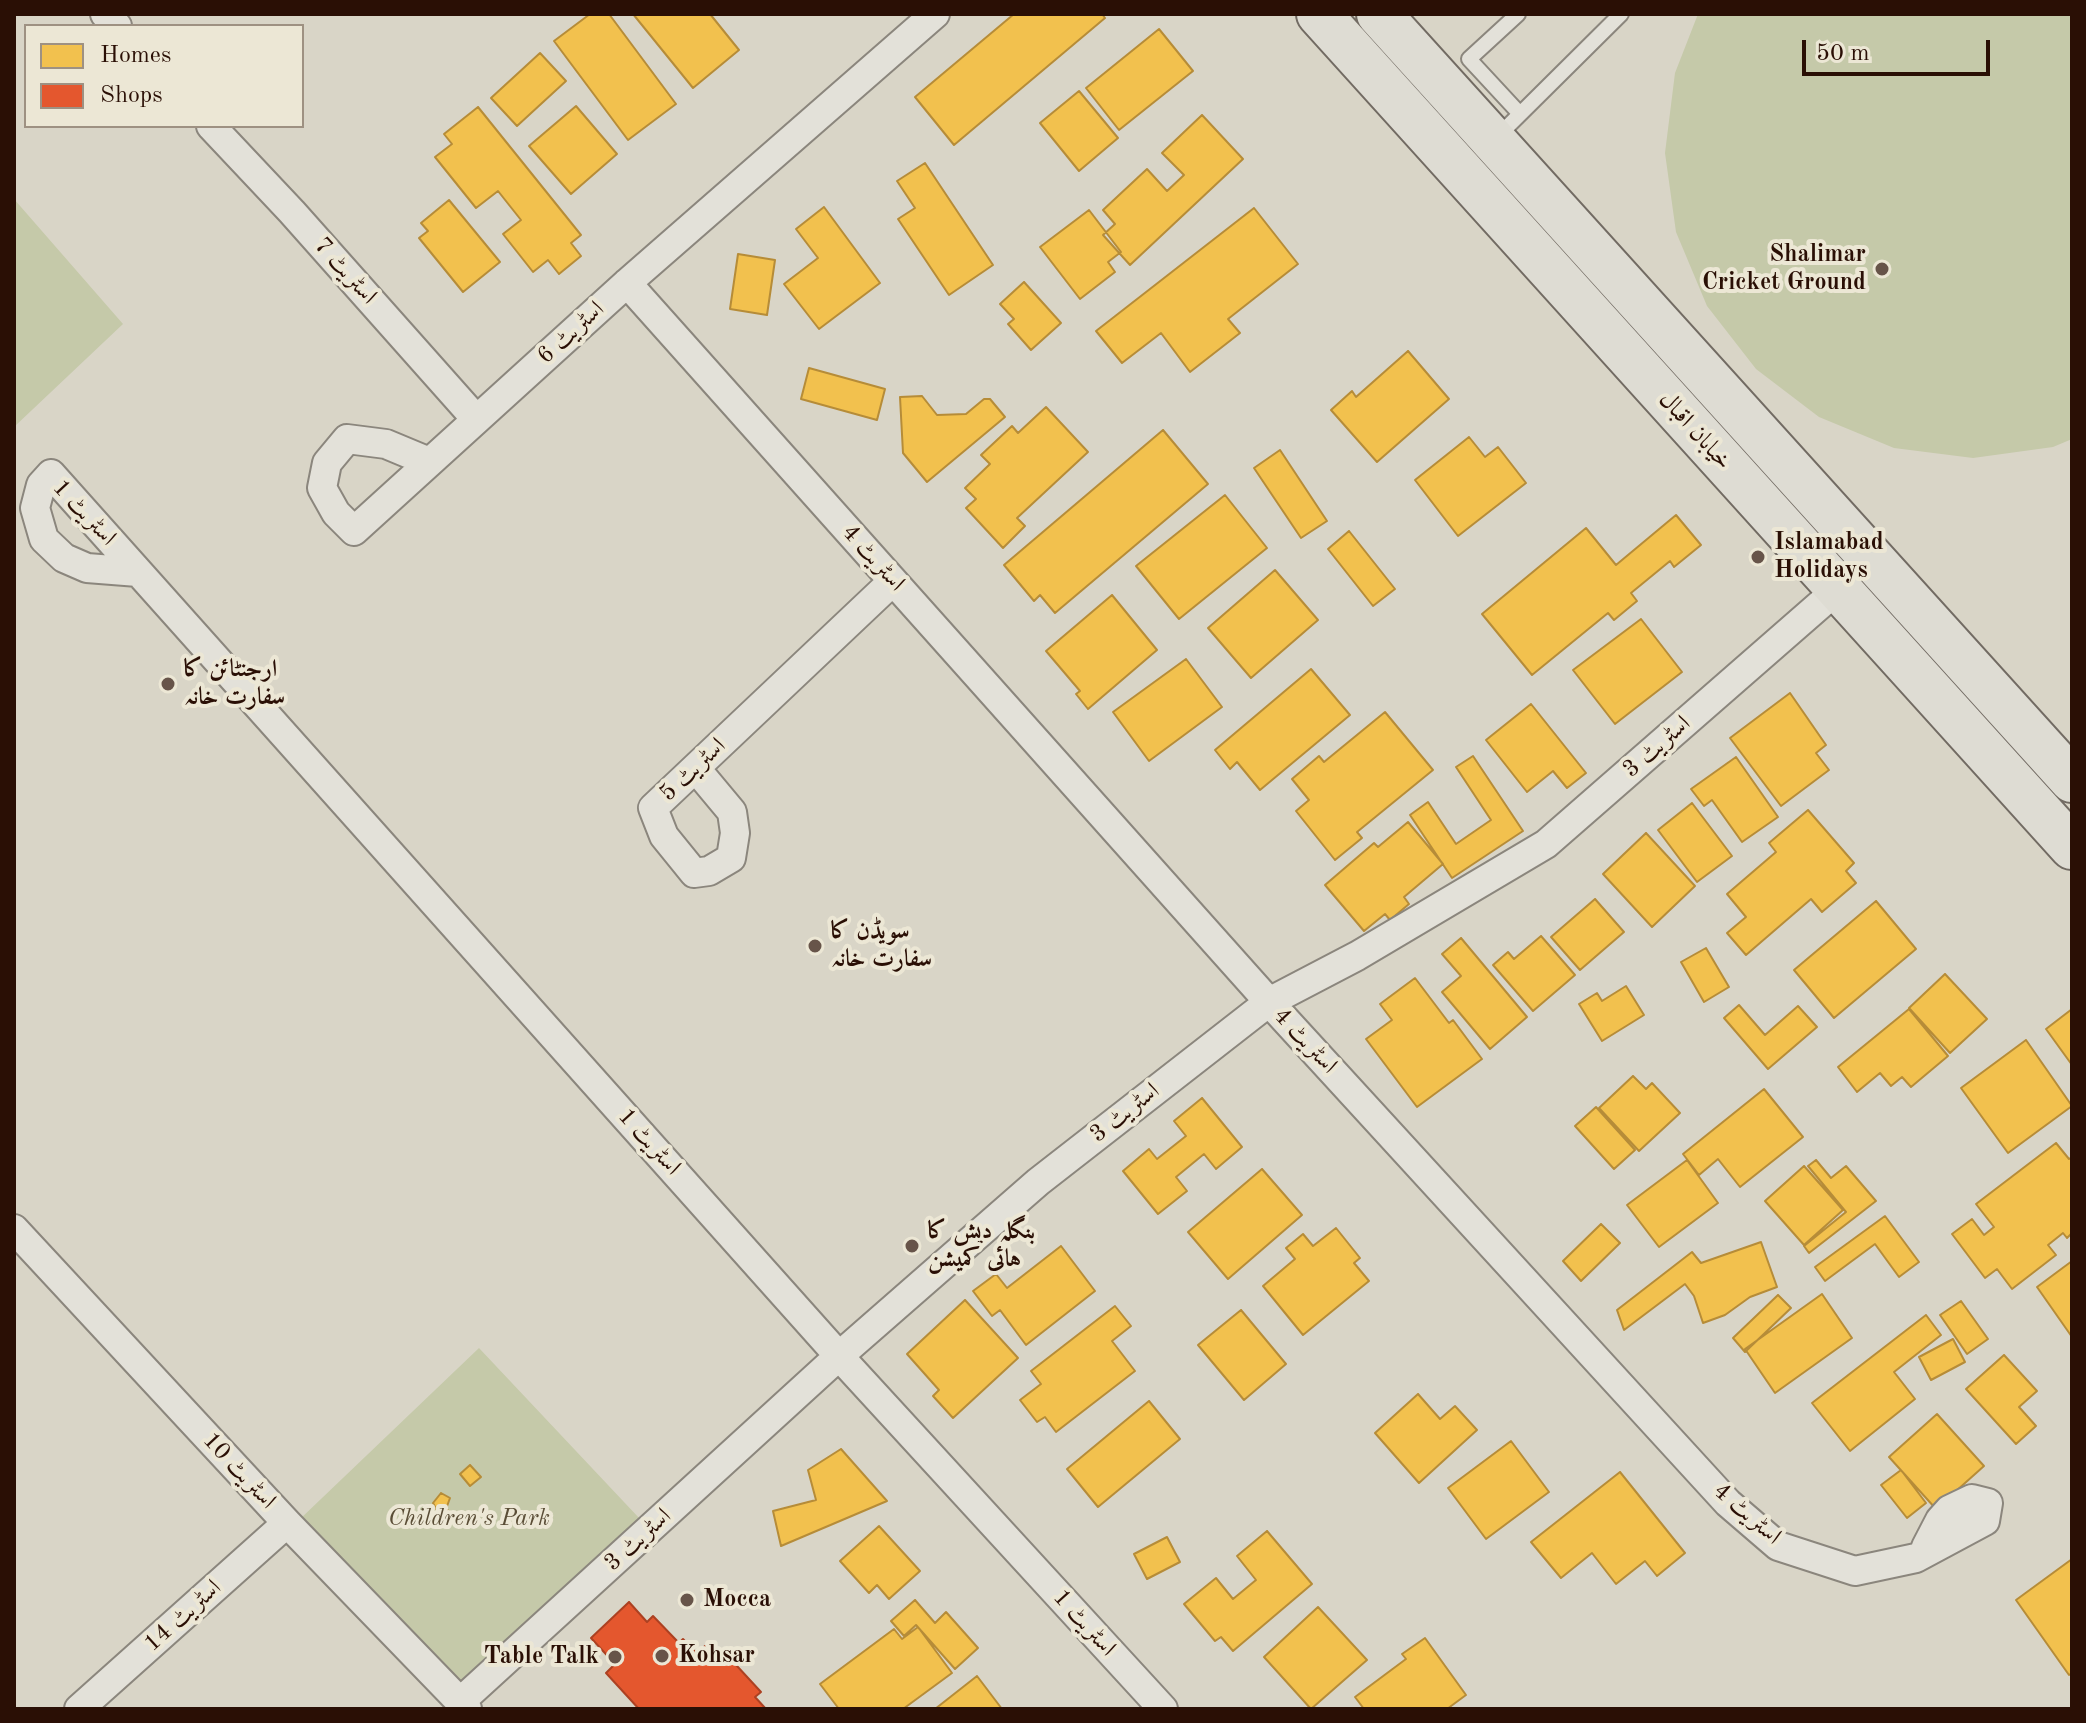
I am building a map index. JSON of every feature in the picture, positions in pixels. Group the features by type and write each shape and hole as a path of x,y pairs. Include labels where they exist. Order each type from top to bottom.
{"main road":[{"name":"خیابان اقبال","path":"1319,14 2072,847"},
{"name":"خیابان اقبال","path":"1379,14 1510,139 2072,780"},
{"path":"1482,194 1510,139"}],"street":[{"name":"اسٹریٹ 6","path":"422,459 386,444 347,439 327,463 322,488 336,513 354,531 627,283 935,14"},
{"name":"اسٹریٹ 7","path":"213,128 476,419"},
{"name":"اسٹریٹ 4","path":"627,283 1269,1002 1728,1503 1778,1546 1855,1571 1916,1558 1985,1521 1988,1503 1972,1499 1949,1510 1926,1547"},
{"name":"اسٹریٹ 1","path":"138,572 839,1356 1163,1709"},
{"name":"اسٹریٹ 5","path":"697,770 732,812 735,833 731,858 709,871 694,873 664,836 653,808 893,581"},
{"name":"اسٹریٹ 3","path":"464,1705 839,1356 1038,1182 1269,1002 1435,911 1546,844 1838,589"},
{"name":"اسٹریٹ 10","path":"14,1229 287,1523 464,1705"},
{"name":"اسٹریٹ 14","path":"79,1709 287,1523"}],"lane":[{"path":"1518,14 1469,59 1510,139 1621,14"}],"green space":[{"name":"Shalimar Cricket Ground","path":"1698,14 2072,14 2072,439 2053,447 1973,458 1894,448 1819,417 1756,369 1707,306 1676,232 1665,153 1675,73"},
{"path":"14,199 123,324 14,427"},
{"name":"Children's Park","path":"479,1348 640,1519 460,1690 299,1520"}],"building: Homes":[{"path":"590,14 609,14 676,104 628,140 554,41"},
{"path":"633,14 710,14 739,50 693,88"},
{"path":"1014,14 1102,14 1105,18 954,145 915,97"},
{"path":"1159,29 1193,71 1119,130 1086,88"},
{"path":"540,53 566,81 517,126 491,98"},
{"path":"1079,91 1118,138 1079,171 1040,123"},
{"path":"576,106 617,154 571,194 529,146"},
{"path":"478,107 581,235 571,243 581,256 559,274 548,260 533,272 503,234 521,220 498,191 476,208 435,157 452,144 444,134"},
{"path":"1202,115 1243,159 1130,265 1103,235 1115,224 1103,210 1147,169 1167,191 1184,175 1162,153"},
{"path":"925,163 993,265 949,295 898,219 915,208 897,181"},
{"path":"449,200 500,262 463,292 419,238 428,231 421,223"},
{"path":"824,207 880,283 819,329 784,284 818,258 796,229"},
{"path":"1254,208 1298,264 1228,319 1240,333 1190,372 1161,333 1122,363 1096,331"},
{"path":"1089,210 1121,252 1108,262 1115,272 1080,299 1040,247"},
{"path":"738,254 775,260 767,315 730,309"},
{"path":"1024,282 1061,323 1031,350 1008,324 1014,319 1000,304"},
{"path":"1408,351 1449,399 1377,462 1331,410 1352,391 1356,397"},
{"path":"809,368 885,389 877,420 801,399"},
{"path":"922,396 937,415 966,414 984,399 990,399 1005,417 927,482 903,453 900,397"},
{"path":"1046,407 1088,452 1017,518 1025,526 1003,548 966,508 976,499 965,488 990,464 981,455 1012,426 1018,433"},
{"path":"1163,430 1208,484 1055,613 1040,595 1034,601 1004,565"},
{"path":"1469,437 1485,457 1498,447 1526,483 1458,536 1415,480"},
{"path":"1280,450 1327,521 1301,538 1254,468"},
{"path":"1225,495 1267,548 1179,619 1136,566"},
{"path":"1676,515 1701,545 1674,567 1670,561 1631,593 1637,601 1614,620 1608,613 1532,675 1482,614 1586,528 1616,565"},
{"path":"1349,531 1395,589 1373,606 1328,549"},
{"path":"1275,570 1318,620 1251,678 1208,628"},
{"path":"1112,595 1157,650 1088,709 1076,694 1080,691 1046,651"},
{"path":"1641,619 1682,672 1615,724 1573,670"},
{"path":"1186,659 1222,707 1149,761 1113,712"},
{"path":"1311,669 1350,715 1260,790 1237,762 1230,769 1215,750"},
{"path":"1790,693 1826,745 1816,753 1829,770 1781,806 1730,738"},
{"path":"1531,704 1586,773 1567,788 1553,771 1527,792 1486,740"},
{"path":"1385,712 1433,770 1357,832 1362,838 1335,860 1296,811 1309,800 1292,779 1319,756 1324,762"},
{"path":"1473,756 1523,831 1452,878 1410,815 1428,802 1456,844 1491,820 1456,767"},
{"path":"1736,757 1778,817 1742,842 1712,800 1704,806 1691,789"},
{"path":"1692,803 1732,856 1697,882 1658,830"},
{"path":"1808,810 1854,863 1846,871 1856,883 1822,912 1811,899 1746,955 1727,933 1746,917 1727,894 1776,852 1769,843"},
{"path":"1408,822 1443,864 1404,897 1409,904 1390,920 1385,914 1364,931 1325,885 1374,843 1378,847"},
{"path":"1646,833 1695,886 1652,927 1603,874"},
{"path":"1595,899 1624,932 1580,970 1551,937"},
{"path":"1876,901 1916,949 1834,1018 1794,970"},
{"path":"1541,936 1575,975 1533,1011 1493,965 1508,952 1514,959"},
{"path":"1461,938 1527,1017 1490,1049 1442,992 1461,976 1442,954"},
{"path":"1706,948 1729,987 1704,1002 1681,962"},
{"path":"1945,974 1987,1019 1950,1053 1909,1008"},
{"path":"1415,978 1449,1023 1453,1020 1482,1059 1417,1107 1366,1039 1392,1020 1380,1004"},
{"path":"1626,986 1644,1015 1602,1041 1579,1004 1597,993 1602,1001"},
{"path":"1739,1005 1765,1035 1798,1006 1817,1027 1768,1069 1724,1018"},
{"path":"1909,1009 1948,1056 1911,1087 1902,1077 1891,1086 1880,1073 1857,1092 1838,1067"},
{"path":"2072,1009 2072,1065 2046,1029"},
{"path":"2026,1040 2072,1106 2008,1153 1961,1088"},
{"path":"1633,1076 1646,1089 1652,1083 1680,1113 1639,1151 1599,1108"},
{"path":"1764,1089 1803,1137 1740,1187 1718,1159 1699,1175 1683,1154"},
{"path":"1202,1098 1242,1147 1216,1169 1204,1154 1176,1177 1187,1191 1158,1214 1123,1171 1149,1149 1157,1159 1186,1136 1174,1121"},
{"path":"1596,1107 1635,1150 1614,1169 1575,1126"},
{"path":"2056,1143 2069,1159 2072,1157 2072,1233 2067,1238 2063,1233 2048,1245 2056,1255 2012,1289 1997,1269 1985,1278 1952,1234 1972,1219 1984,1235 1994,1227 1976,1204"},
{"path":"1687,1160 1718,1203 1659,1247 1627,1205"},
{"path":"1816,1160 1831,1178 1846,1166 1876,1201 1809,1253 1804,1246 1846,1212 1808,1166"},
{"path":"1804,1166 1843,1210 1804,1245 1765,1201"},
{"path":"1262,1169 1302,1215 1228,1279 1188,1232"},
{"path":"1885,1216 1919,1262 1899,1277 1875,1244 1825,1281 1815,1267"},
{"path":"1601,1224 1620,1243 1581,1281 1563,1261"},
{"path":"1336,1228 1360,1258 1354,1263 1369,1281 1303,1335 1263,1286 1295,1259 1286,1248 1303,1234 1313,1246"},
{"path":"1761,1242 1777,1287 1750,1297 1725,1315 1703,1323 1694,1296 1685,1284 1624,1330 1617,1310 1692,1252 1701,1263"},
{"path":"1061,1246 1095,1291 1026,1345 1000,1310 992,1316 973,1291 996,1274 1007,1288"},
{"path":"2072,1261 2072,1337 2037,1287"},
{"path":"1822,1294 1852,1338 1775,1393 1745,1349"},
{"path":"1778,1295 1791,1308 1745,1352 1733,1338"},
{"path":"965,1300 1018,1358 953,1418 933,1396 939,1390 907,1354"},
{"path":"1961,1301 1988,1339 1967,1354 1940,1315"},
{"path":"1115,1306 1131,1326 1112,1341 1135,1371 1056,1432 1045,1417 1037,1422 1020,1400 1041,1384 1031,1371"},
{"path":"1241,1310 1286,1364 1244,1400 1198,1345"},
{"path":"1926,1315 1941,1335 1894,1372 1915,1399 1850,1451 1812,1403"},
{"path":"1953,1339 1965,1362 1931,1380 1919,1357"},
{"path":"2004,1355 2037,1391 2019,1407 2036,1426 2016,1444 1966,1389"},
{"path":"1418,1394 1440,1419 1455,1406 1477,1430 1419,1483 1375,1433"},
{"path":"1149,1401 1180,1439 1098,1507 1067,1469"},
{"path":"1937,1414 1984,1466 1936,1509 1889,1457"},
{"path":"1511,1441 1549,1492 1486,1539 1448,1488"},
{"path":"841,1449 887,1501 781,1546 773,1511 816,1500 808,1470"},
{"path":"470,1465 481,1477 470,1486 460,1474"},
{"path":"1901,1470 1926,1503 1907,1518 1881,1485"},
{"path":"1620,1472 1685,1553 1657,1576 1645,1561 1616,1584 1592,1553 1561,1578 1531,1542"},
{"path":"441,1493 450,1498 446,1509 453,1514 445,1514 441,1518 433,1503"},
{"path":"879,1526 920,1571 889,1599 877,1585 869,1593 840,1561"},
{"path":"1267,1531 1312,1584 1233,1651 1221,1637 1215,1641 1184,1604 1216,1578 1233,1599 1256,1580 1237,1556"},
{"path":"1167,1537 1180,1562 1147,1579 1134,1554"},
{"path":"2072,1559 2072,1673 2069,1675 2016,1600"},
{"path":"915,1600 935,1623 946,1612 978,1648 955,1669 916,1625 904,1636 891,1621"},
{"path":"1318,1607 1367,1660 1311,1709 1264,1657"},
{"path":"918,1627 952,1673 903,1709 839,1709 820,1684 894,1629 902,1639"},
{"path":"1425,1638 1466,1695 1447,1709 1364,1709 1355,1697 1406,1659 1402,1654"},
{"path":"977,1676 1002,1709 935,1709"}],"building: Shops":[{"name":"Kohsar","path":"629,1602 647,1622 653,1616 679,1643 683,1639 697,1654 705,1646 718,1659 725,1653 761,1692 755,1697 766,1709 639,1709 606,1673 615,1664 591,1638"}],"place":[{"name":"Shalimar Cricket Ground","path":"1882,269"},
{"name":"Islamabad Holidays","path":"1758,557"},
{"name":"ارجنٹائن کا سفارت خانہ","path":"168,684"},
{"name":"سویڈن کا سفارت خانہ","path":"815,946"},
{"name":"بنگلہ دیش کا ہائی کمیشن","path":"912,1246"},
{"name":"Mocca","path":"687,1600"},
{"name":"Kohsar","path":"662,1656"},
{"name":"Table Talk","path":"615,1657"}]}
